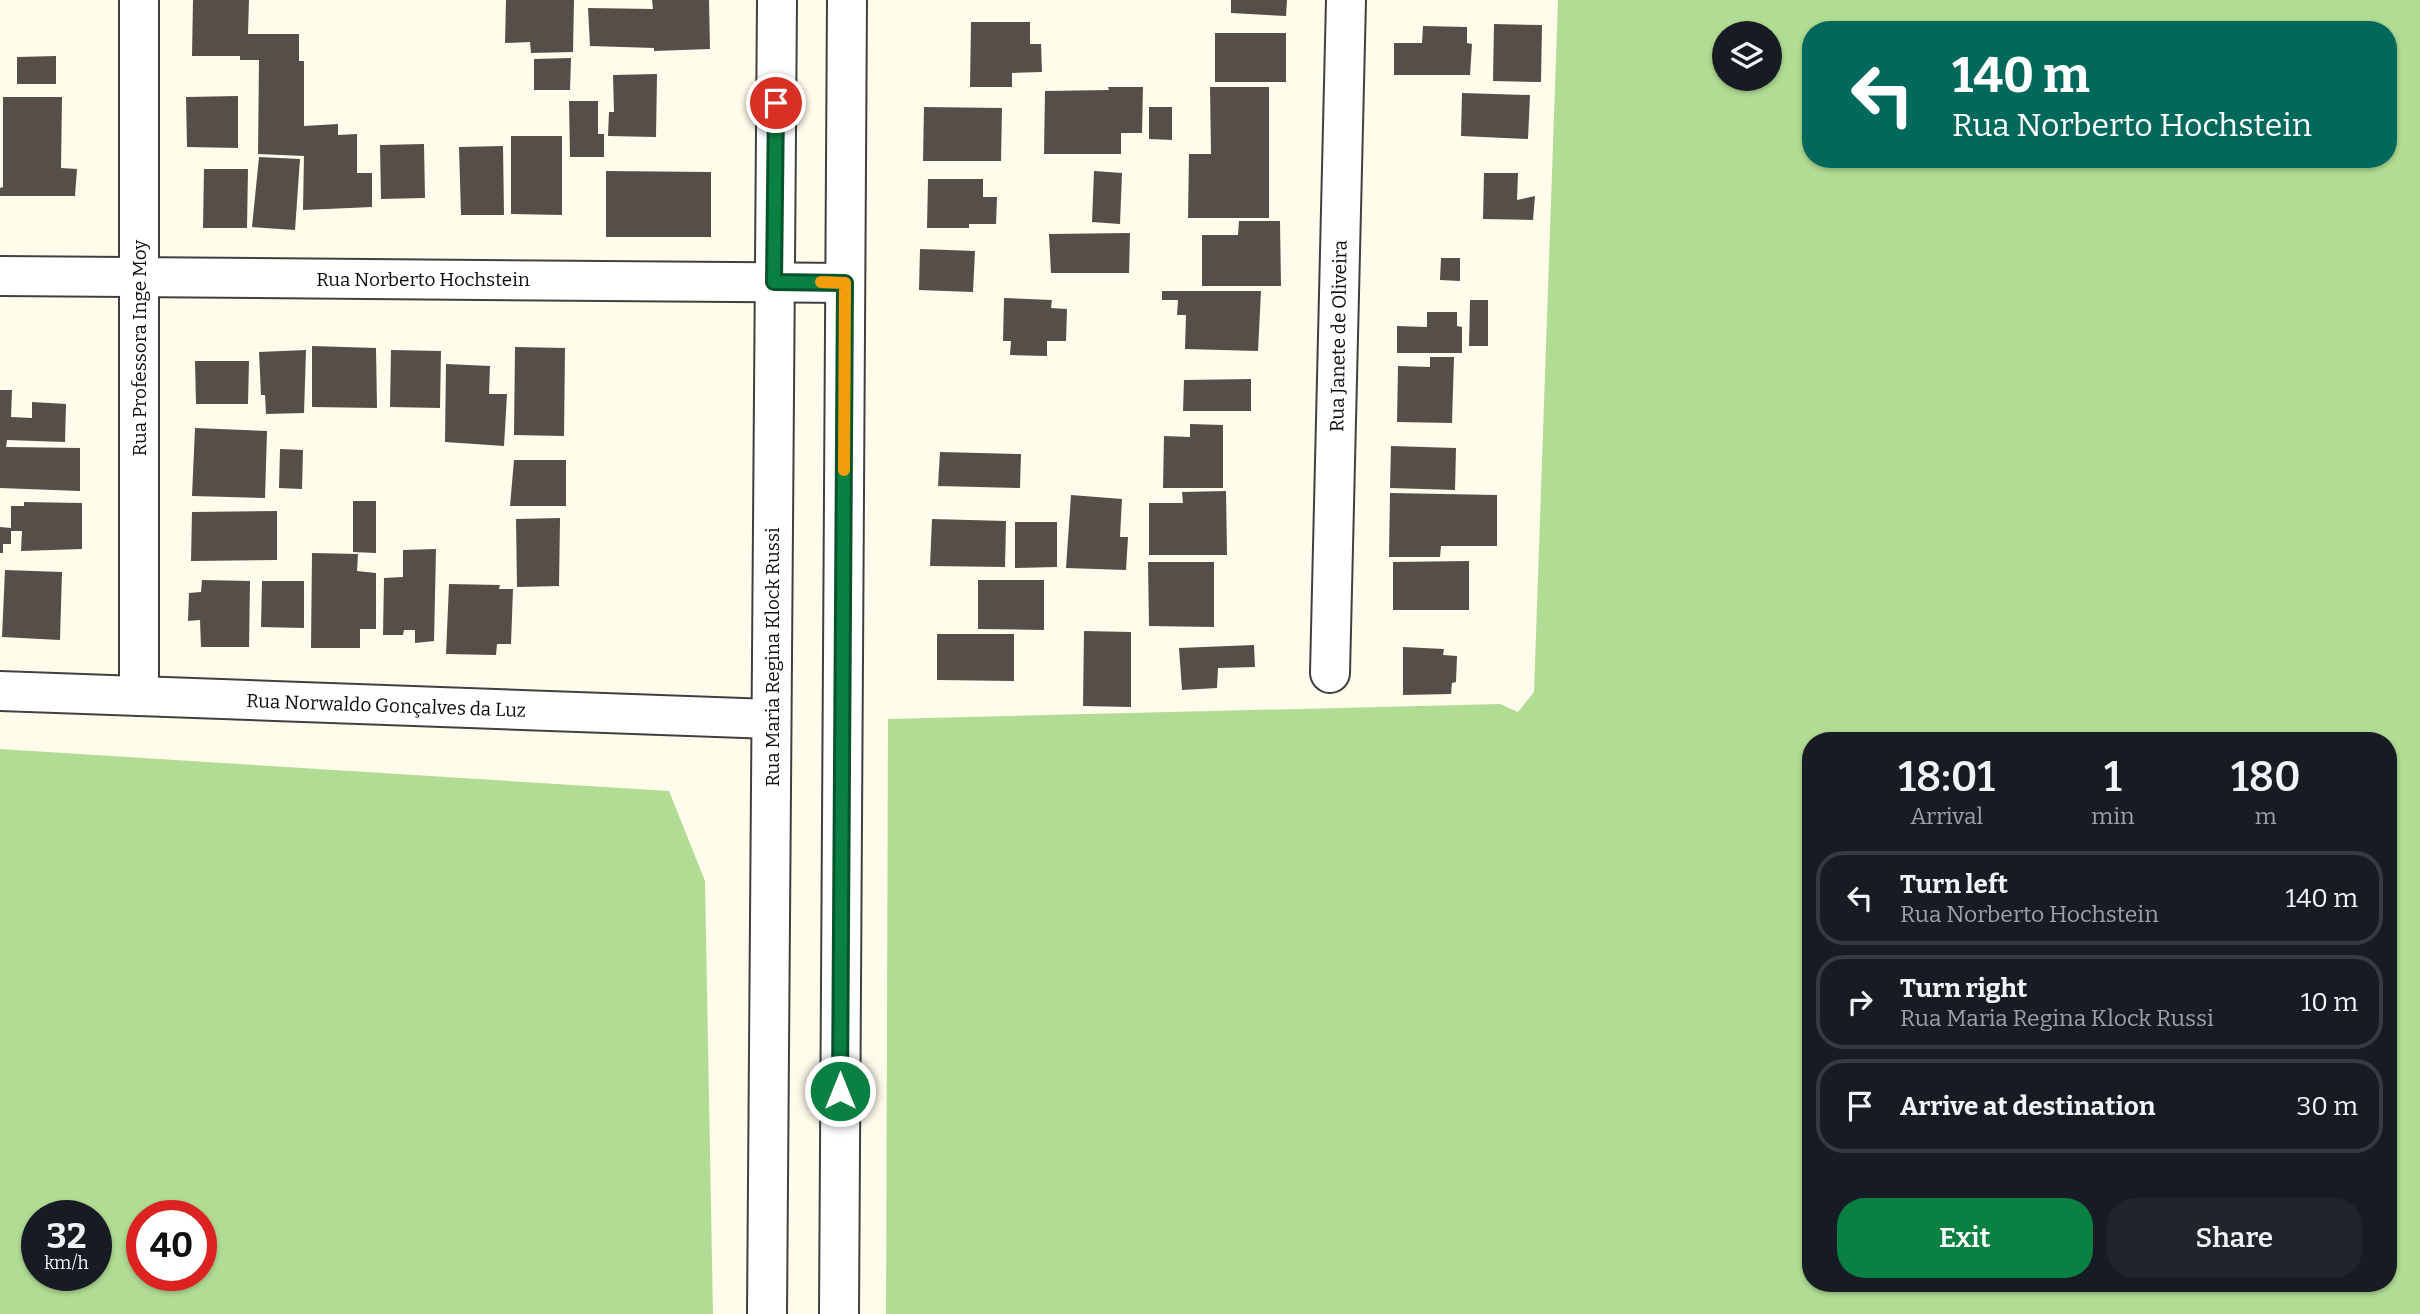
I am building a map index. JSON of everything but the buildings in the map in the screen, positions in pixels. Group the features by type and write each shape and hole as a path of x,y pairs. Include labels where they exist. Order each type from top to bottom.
{"street":[{"name":"Rua Professora Inge Moy","path":"139,0 139,696"},
{"name":"Rua Maria Regina Klock Russi","path":"766,1314 776,0"},
{"path":"839,1314 847,0"},
{"name":"Rua Janete de Oliveira","path":"1330,673 1346,0"},
{"name":"Rua Norberto Hochstein","path":"0,276 845,283"},
{"name":"Rua Norwaldo Gonçalves da Luz","path":"0,691 771,719"}],"green space":[{"path":"1558,0 2420,0 2420,1314 886,1314 888,719 1500,704 1518,712 1534,692"},
{"path":"0,749 669,791 705,881 713,1314 0,1314"}],"slow traffic":[{"path":"821,282 845,283 844,470"}],"route":[{"path":"776,103 774,282 845,283 840,1091"}]}
